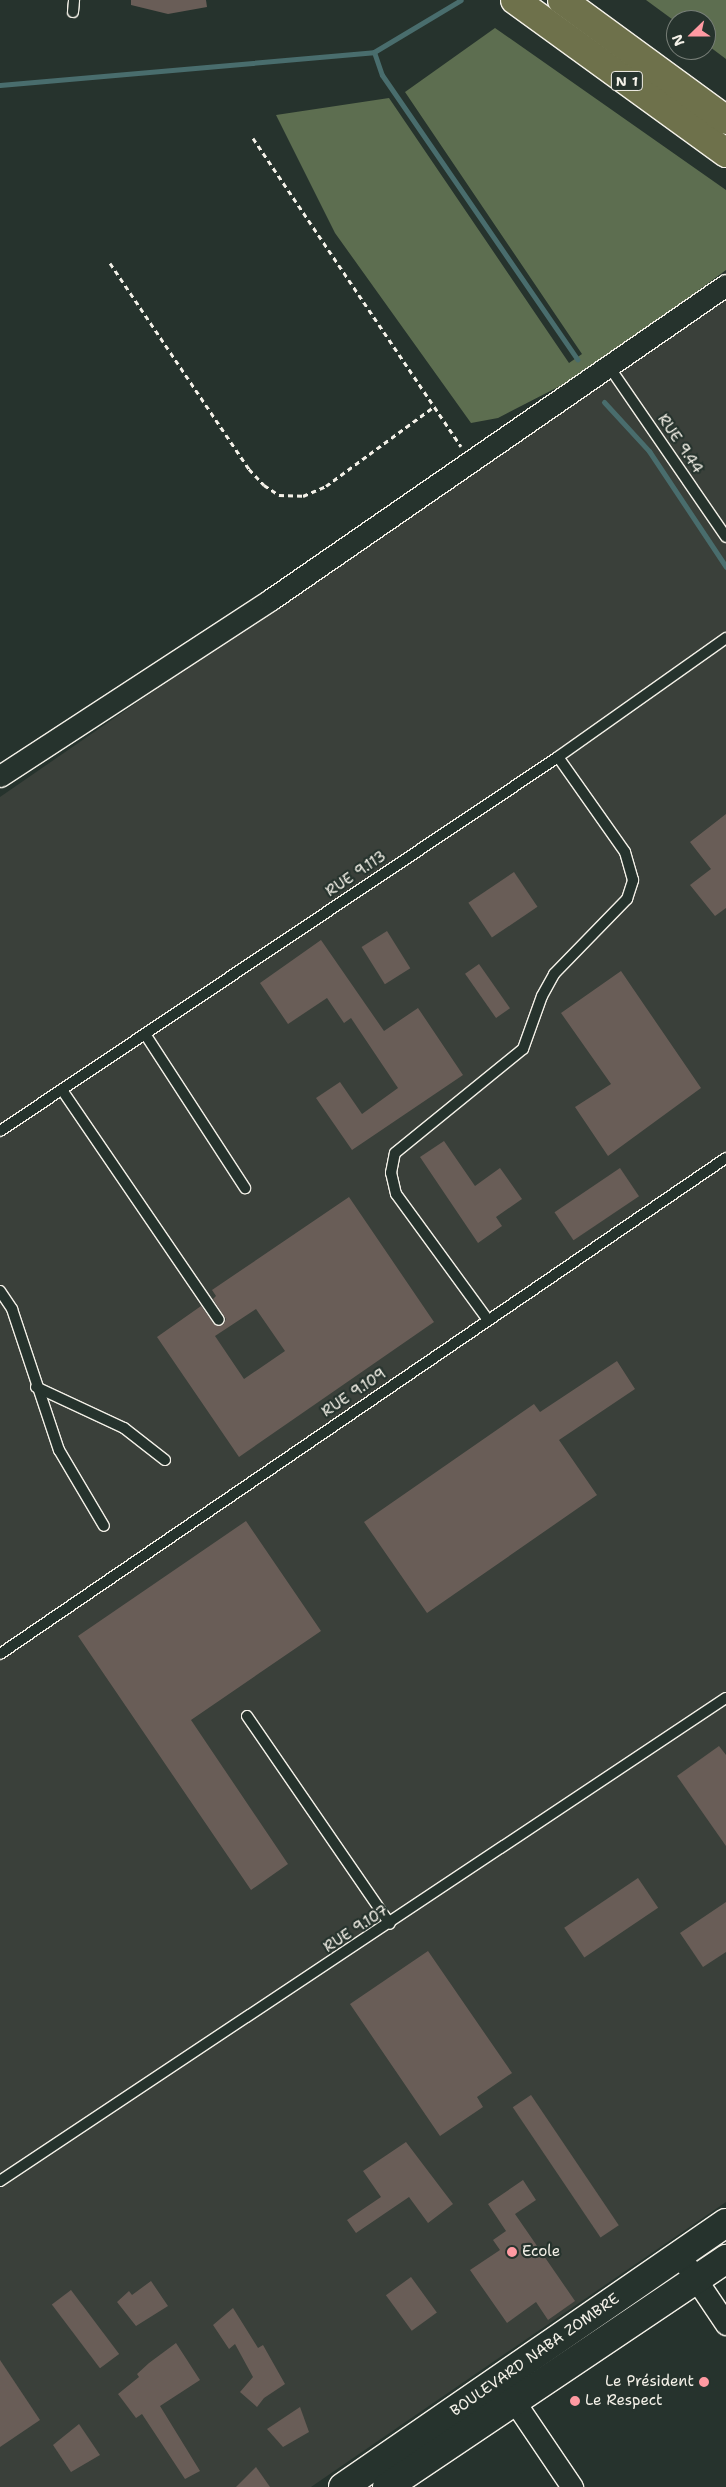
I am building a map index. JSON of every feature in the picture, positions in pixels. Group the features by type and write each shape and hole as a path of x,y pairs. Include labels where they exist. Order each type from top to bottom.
{"highway":[{"name":"N 1","path":"562,0 726,120"},
{"name":"N 1","path":"521,5 726,153"}],"main road":[{"name":"BOULEVARD NABA ZOMBRE","path":"344,2487 726,2224"},
{"name":"BOULEVARD NABA ZOMBRE","path":"387,2487 726,2259"}],"street":[{"path":"0,776 270,600 470,460 610,368 726,285"},
{"path":"679,2256 697,2279 726,2324"},
{"path":"514,2401 572,2487"}],"lane":[{"path":"73,12 74,0"},
{"name":"RUE 9.44","path":"610,368 726,537"},
{"name":"RUE 9.113","path":"0,1132 558,757 726,638"},
{"path":"488,1320 396,1194 391,1173 395,1153 522,1049 554,974 627,899 634,880 625,852 558,757"},
{"path":"145,1034 245,1188"},
{"path":"62,1090 219,1320"},
{"name":"RUE 9.109","path":"0,1654 726,1158"},
{"path":"0,1291 12,1309 36,1387 59,1450 104,1526"},
{"path":"36,1387 124,1428 165,1460"},
{"name":"RUE 9.107","path":"0,2182 390,1924 726,1698"},
{"path":"247,1716 390,1924"}],"path":[{"path":"253,138 470,460"},
{"path":"110,263 249,469 264,485 278,495 303,496 326,486 435,406"}],"shaded area":[{"path":"726,296 726,2202 311,2487 0,2487 0,797"}],"green space":[{"path":"646,0 726,0 726,59 716,52 716,10 666,10 666,15"},
{"path":"495,28 726,190 726,270 593,369 498,418 471,423 335,233 276,115 389,98 569,363 582,354 405,92"}],"building":[{"path":"131,0 206,0 207,7 168,14 131,5"},
{"path":"726,814 726,908 715,916 690,885 711,869 690,842"},
{"path":"514,872 537,907 492,938 468,903"},
{"path":"387,931 410,968 385,984 362,947"},
{"path":"321,940 384,1031 418,1008 463,1075 352,1150 316,1098 340,1082 362,1114 398,1088 351,1018 344,1023 327,998 288,1024 260,983"},
{"path":"479,964 510,1008 496,1018 465,974"},
{"path":"621,971 701,1088 608,1156 575,1107 611,1084 561,1013"},
{"path":"444,1141 475,1186 500,1168 522,1199 496,1217 502,1226 478,1243 420,1157"},
{"path":"620,1168 639,1196 574,1240 555,1212"},
{"path":"349,1197 434,1322 239,1457 157,1337 201,1306 214,1324 223,1325 226,1319 213,1299 216,1296 212,1290","holes":["256,1309 285,1351 244,1379 215,1336"]},
{"path":"617,1361 635,1389 559,1440 597,1495 427,1613 364,1522 534,1404 540,1412"},
{"path":"246,1521 321,1631 191,1720 288,1864 251,1890 78,1636"},
{"path":"719,1746 726,1755 726,1846 677,1776"},
{"path":"638,1878 658,1908 584,1958 564,1928"},
{"path":"726,1902 726,1952 703,1967 680,1933"},
{"path":"428,1951 512,2073 477,2097 483,2107 440,2136 350,2004"},
{"path":"531,2095 619,2225 601,2237 513,2107"},
{"path":"406,2142 453,2204 428,2223 409,2197 356,2233 347,2220 381,2197 363,2171"},
{"path":"523,2180 536,2200 515,2214 575,2301 548,2320 536,2302 507,2323 470,2270 500,2250 493,2240 506,2231 488,2204"},
{"path":"411,2277 437,2313 412,2331 386,2295"},
{"path":"151,2281 168,2306 136,2326 117,2302 129,2291 132,2295"},
{"path":"71,2290 119,2354 100,2368 52,2304"},
{"path":"233,2308 258,2348 263,2345 285,2384 264,2398 257,2407 240,2392 253,2377 235,2344 229,2349 213,2325"},
{"path":"176,2343 200,2380 160,2406 200,2471 185,2479 142,2414 136,2418 118,2394 139,2377 137,2374 149,2363"},
{"path":"0,2360 40,2420 0,2447"},
{"path":"300,2407 309,2432 283,2447 267,2429"},
{"path":"79,2424 100,2455 71,2472 53,2445"},
{"path":"256,2467 270,2487 236,2487"}],"waterway":[{"path":"0,85 374,52 461,0"},
{"path":"374,52 382,75 577,359"},
{"path":"604,402 649,451 726,567"}],"place":[{"name":"Ecole","path":"512,2252"},
{"name":"Le Président","path":"704,2382"},
{"name":"Le Respect","path":"575,2401"}]}
